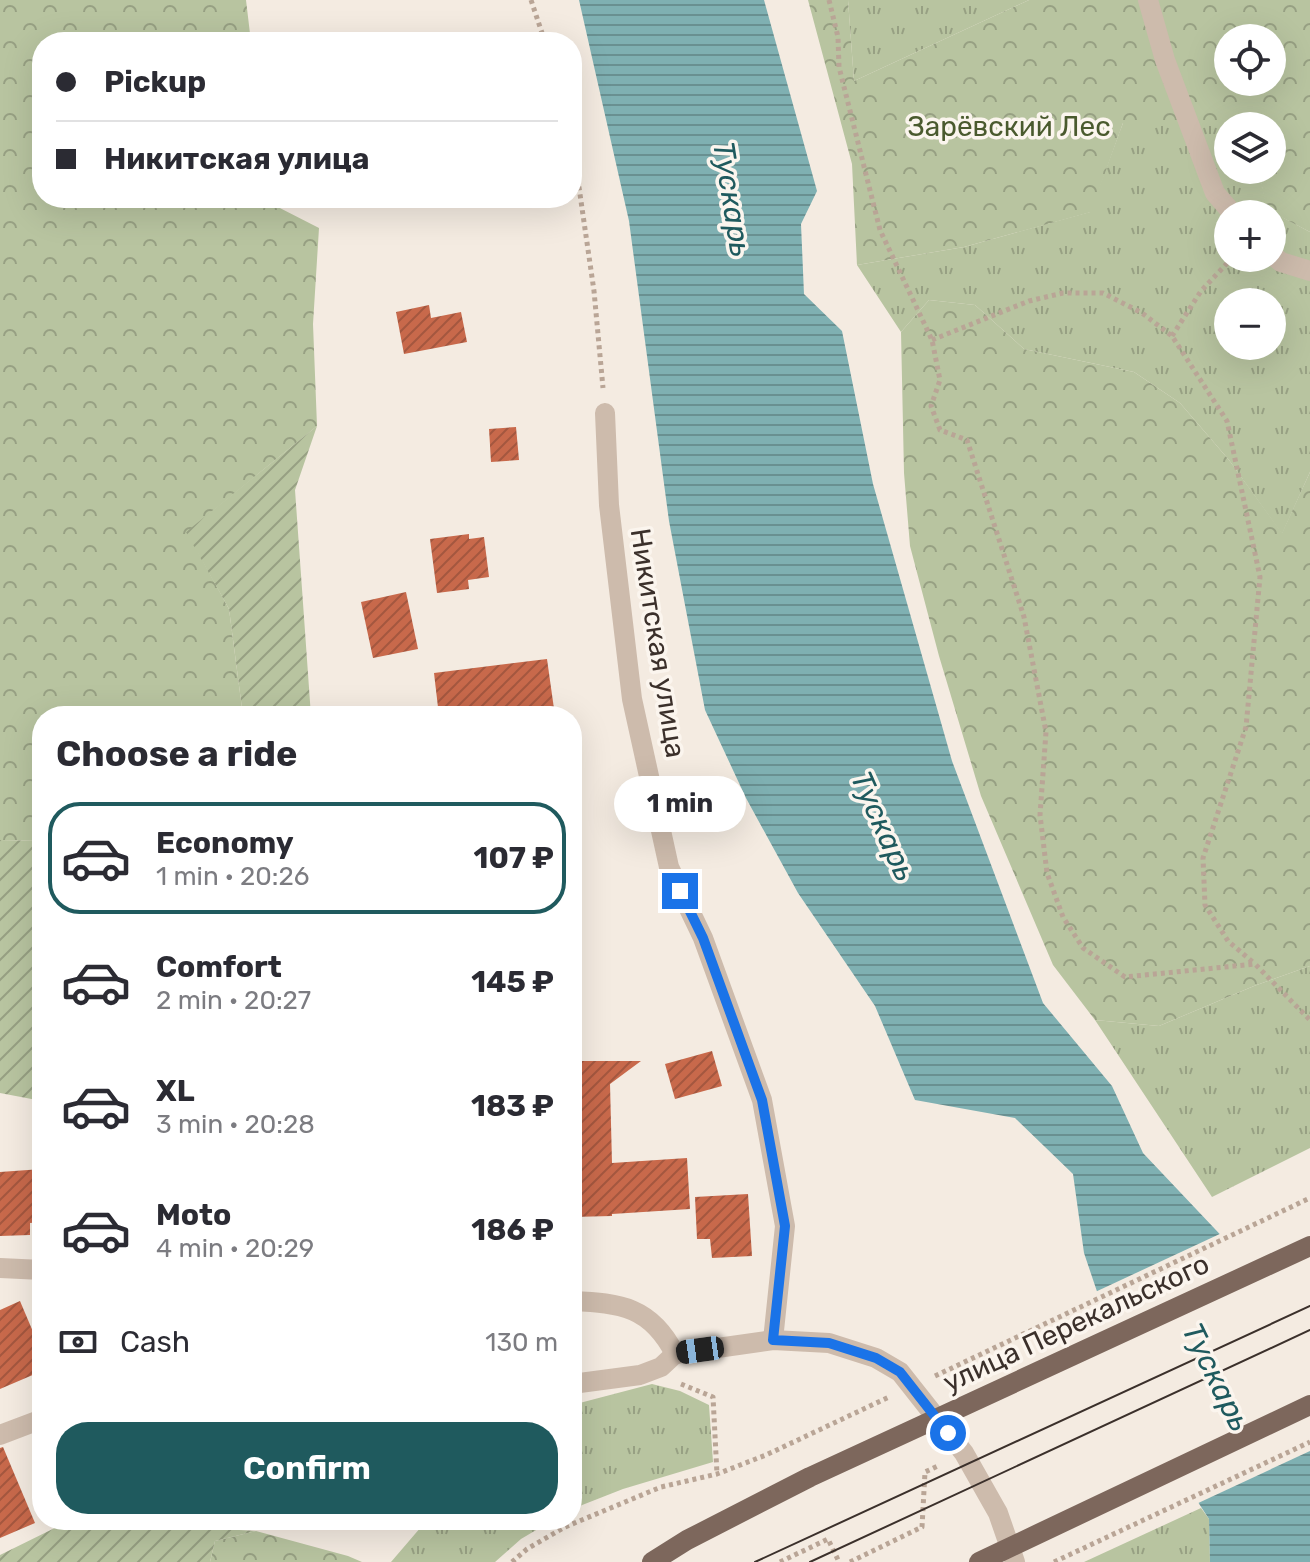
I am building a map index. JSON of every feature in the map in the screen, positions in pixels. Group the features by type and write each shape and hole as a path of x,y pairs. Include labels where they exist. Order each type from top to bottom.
{"main road":[{"name":"улица Перекальского","path":"652,1562 687,1540 810,1477 1310,1246"},
{"path":"979,1562 1310,1405"}],"street":[{"path":"1148,0 1165,60 1215,193 1221,200"},
{"path":"1286,264 1310,271"},
{"name":"Никитская улица","path":"605,413 609,505 632,699 669,867 703,938 762,1100 785,1226 773,1340"},
{"path":"0,1268 32,1270"},
{"path":"582,1301 603,1302 633,1310 657,1325 675,1354"},
{"path":"582,1383 640,1375 661,1367 675,1354 773,1340 829,1343 876,1358 900,1372 964,1453 998,1513 1015,1562"},
{"path":"0,1435 32,1423"}],"path":[{"path":"531,0 542,32"},
{"path":"829,0 838,37 839,67 880,230 932,340 940,380 931,406 940,430 967,440 1024,617 1046,732 1040,815 1047,873 1063,917 1083,948 1125,977 1255,964"},
{"path":"582,208 594,291 605,413"},
{"path":"1172,336 1201,291 1219,272"},
{"path":"932,340 1029,301 1063,293 1103,293 1142,313 1172,336 1227,421 1260,577 1246,727 1203,858 1205,905 1228,941 1310,1020"},
{"path":"923,1381 1310,1198"},
{"path":"676,1382 713,1397 717,1474"},
{"path":"582,1520 661,1487 717,1474 766,1455 895,1394"},
{"path":"1054,1562 1310,1442"},
{"path":"850,1562 922,1527 925,1472"},
{"path":"512,1562 527,1549 560,1530"},
{"path":"780,1562 828,1539 839,1562"}],"green space":[{"path":"0,0 246,0 250,32 32,32 32,208 280,208 319,228 313,324 317,426 187,532 229,609 242,706 32,706 32,841 0,840"},
{"name":"Зарёвский Лес","path":"808,0 848,0 854,81 1029,0 1310,0 1310,232 1286,219 1286,200 1264,200 1262,184 1286,184 1286,112 1214,112 1214,123 1123,123 1091,212 964,247 857,265 852,164"},
{"path":"848,0 1029,0 854,81"},
{"path":"1123,123 1214,123 1214,184 1262,184 1265,200 1214,200 1214,272 1286,272 1286,219 1310,232 1310,472 1282,534 1229,460 1180,403 1134,372 1024,349 975,305 929,300 901,332 857,265 964,247 1090,212"},
{"path":"929,300 975,305 1024,349 1134,372 1180,403 1229,460 1282,533 1310,472 1310,966 1159,1026 1095,1020 1053,965 981,796 910,546 904,473 901,332"},
{"path":"317,426 295,490 310,706 242,706 229,609 186,532"},
{"path":"0,840 32,841 32,1099 0,1093"},
{"path":"1310,966 1310,1148 1212,1197 1095,1020 1159,1026"},
{"path":"652,1384 680,1391 709,1405 713,1462 623,1489 582,1505 582,1402"},
{"path":"1201,1508 1209,1519 1210,1562 1084,1562"},
{"path":"51,1530 256,1531 215,1541 210,1562 0,1562 0,1555"},
{"path":"418,1530 536,1530 495,1562 391,1562"},
{"path":"256,1531 362,1562 210,1562 215,1541"}],"water":[{"name":"Тускарь","path":"579,0 764,0 817,191 801,224 804,294 842,331 873,484 952,761 1043,1003 1112,1086 1143,1153 1232,1247 1310,1396 1310,1562 1210,1562 1209,1519 1136,1407 1084,1253 1073,1174 1015,1118 915,1100 875,1006 798,893 746,798 705,710 669,521 629,221"}],"pier":[{"path":"1224,1232 1236,1245 1302,1361 1310,1384 1310,1451 1194,1505 1132,1409 1093,1293"}],"building":[{"path":"429,305 431,318 461,312 467,342 404,354 396,312"},
{"path":"516,427 519,460 491,462 489,429"},
{"path":"469,534 469,539 484,537 489,577 468,580 469,589 437,593 430,539"},
{"path":"406,592 418,649 373,658 361,602"},
{"path":"547,659 554,706 438,706 434,673"},
{"path":"712,1051 722,1086 675,1099 665,1064"},
{"path":"582,1061 641,1061 610,1084 612,1163 687,1158 690,1209 582,1217"},
{"path":"32,1170 30,1235 0,1236 0,1172"},
{"path":"748,1194 752,1256 712,1258 710,1239 697,1239 695,1197"},
{"path":"20,1301 32,1329 32,1375 0,1389 0,1310"},
{"path":"3,1447 32,1516 32,1524 0,1538 0,1448"}],"tram line":[{"path":"755,1562 1310,1306"},
{"path":"810,1562 1310,1330"}],"route":[{"path":"680,891 703,938 762,1100 785,1226 773,1340 829,1343 876,1358 900,1372 948,1433"}]}
